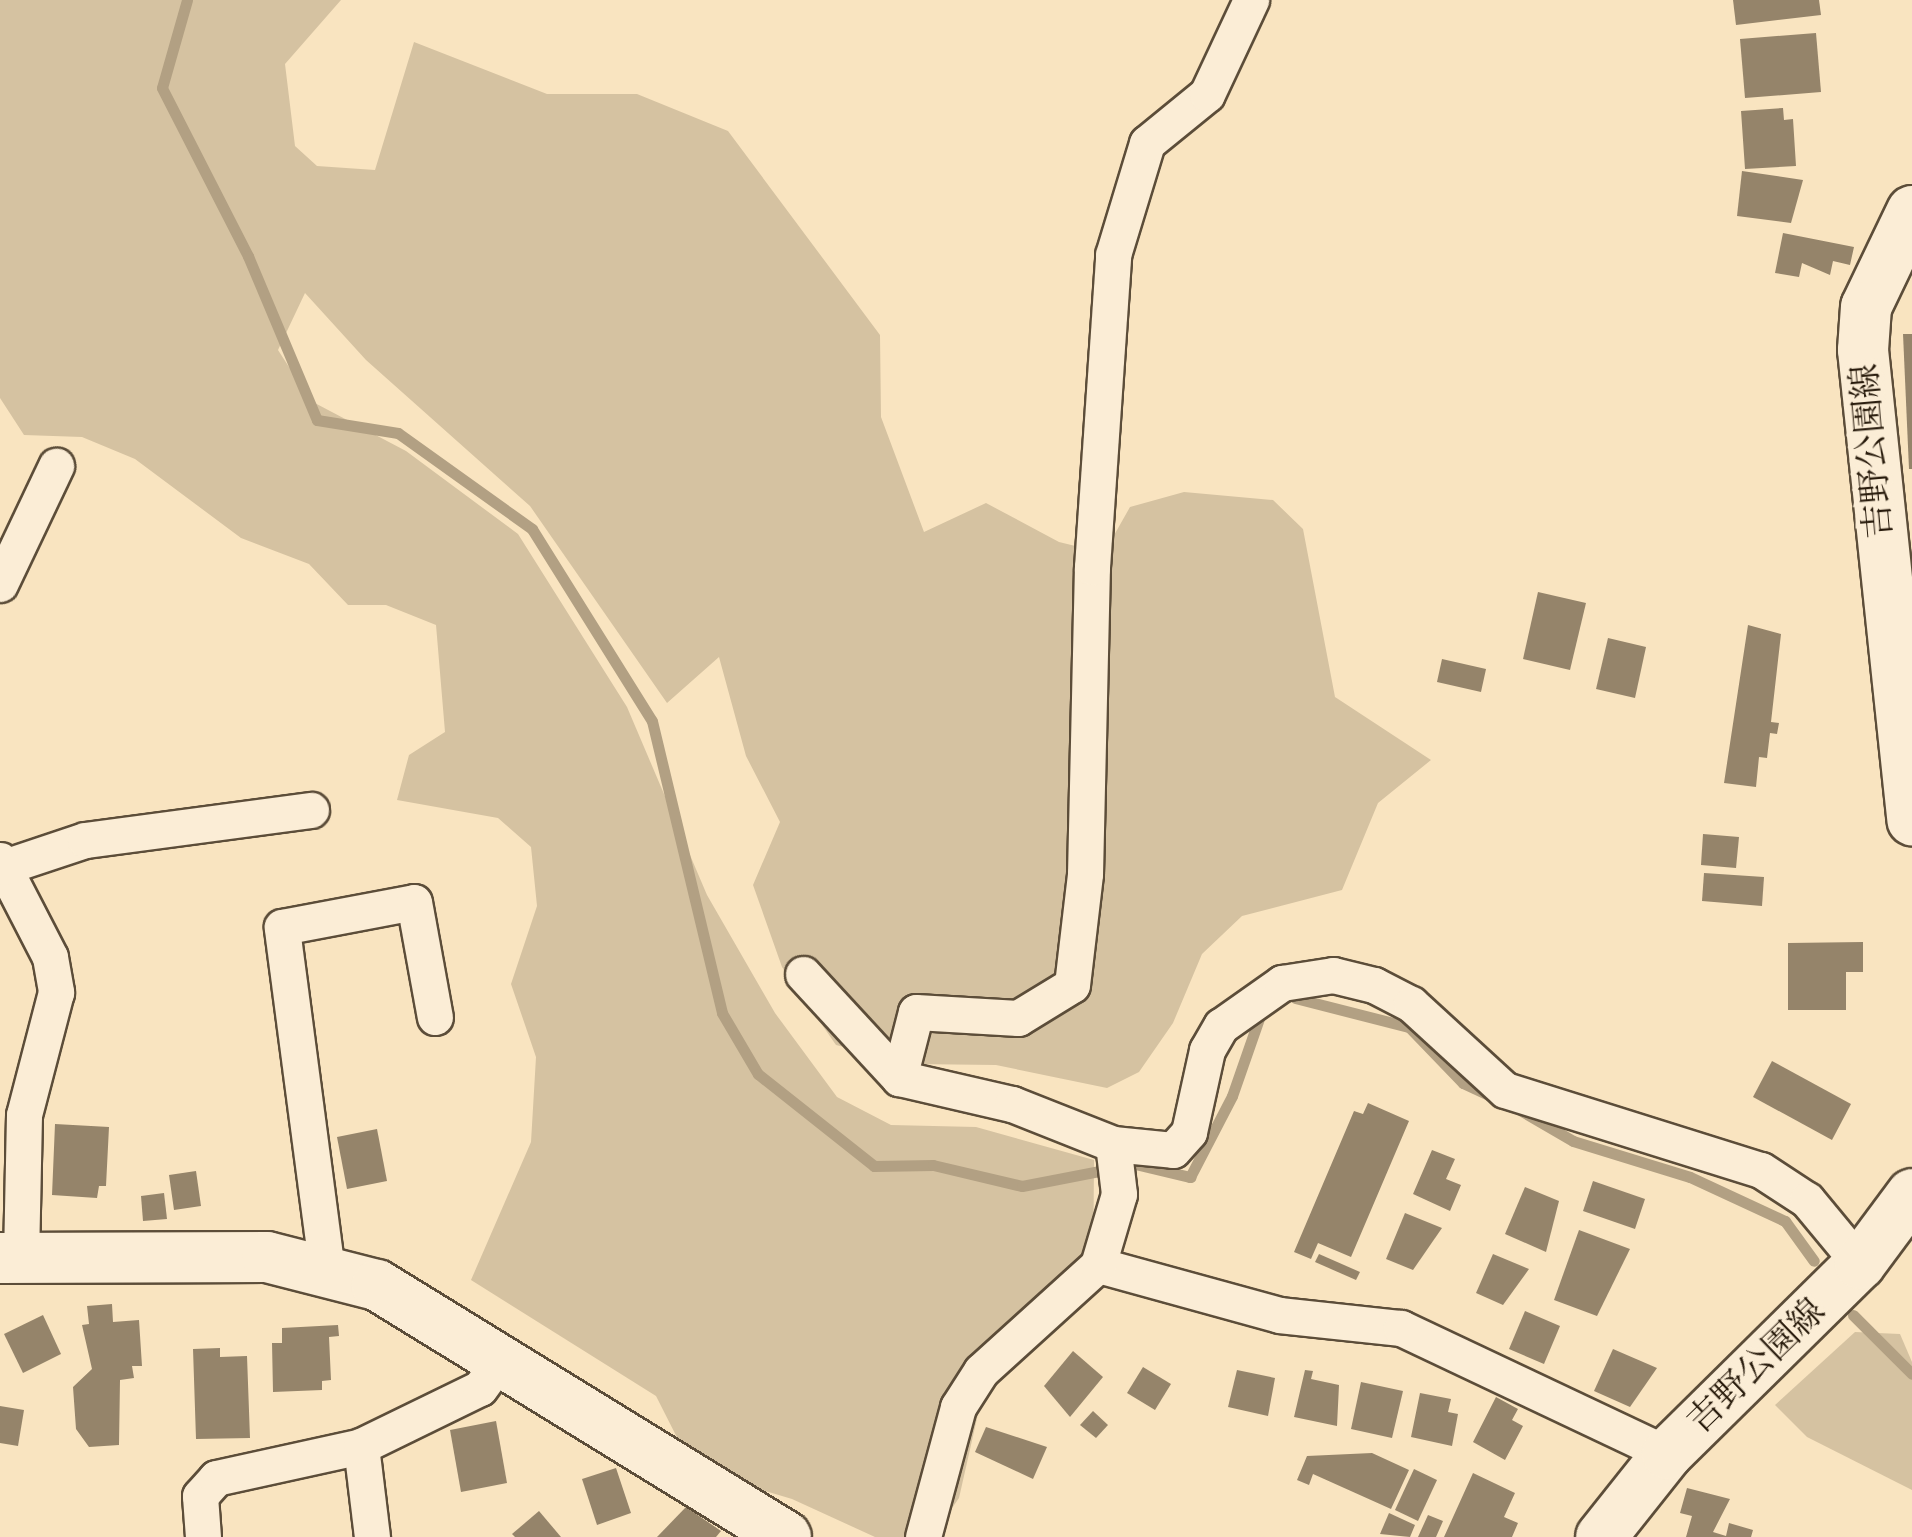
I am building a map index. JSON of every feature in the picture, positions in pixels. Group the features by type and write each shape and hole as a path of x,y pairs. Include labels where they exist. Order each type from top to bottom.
{"main road":[{"name":"吉野公園線","path":"1912,211 1866,306 1863,350 1912,820"},
{"name":"吉野公園線","path":"1601,1537 1667,1454 1860,1264 1907,1208"},
{"path":"10,1258 266,1257 377,1285 503,1356 786,1537"}],"street":[{"path":"899,1078 916,1012 1018,1018 1072,985 1085,874 1092,567 1113,255 1147,142 1206,94 1251,0"},
{"path":"0,584 56,466"},
{"path":"10,1258 24,1114 56,992 50,957 2,864 85,840 311,810"},
{"path":"327,1271 282,927 414,902 435,1017"},
{"path":"803,974 899,1078 1012,1104 1112,1144 1173,1150 1189,1132 1207,1050 1221,1026 1282,983 1332,975 1411,1004 1504,1090 1762,1170 1807,1200 1860,1264"},
{"path":"924,1537 958,1408 981,1371 1098,1265 1119,1194 1112,1144"},
{"path":"1098,1265 1280,1315 1400,1328 1667,1454"},
{"path":"203,1537 200,1496 216,1478 361,1446 480,1388 503,1356"},
{"path":"361,1446 372,1537"}],"shaded area":[{"path":"0,0 341,0 285,64 295,146 317,166 375,170 414,42 547,94 637,94 728,131 880,335 881,417 924,532 986,503 1059,542 1104,553 1130,507 1184,492 1273,500 1303,529 1335,697 1431,760 1378,803 1342,890 1242,916 1202,954 1173,1023 1139,1072 1107,1088 996,1065 913,1064 836,1045 782,967 753,885 780,822 746,756 719,657 667,703 530,506 366,360 305,293 278,350 311,401 406,451 518,534 627,707 707,895 775,1013 837,1097 891,1125 976,1127 1094,1160 1093,1289 1019,1326 978,1414 959,1498 932,1537 875,1537 792,1499 693,1469 656,1396 471,1280 531,1142 536,1057 511,984 537,906 531,847 498,818 397,800 409,755 445,732 436,625 386,605 348,605 309,564 241,538 135,459 82,437 24,435 0,398"},
{"path":"1855,1332 1900,1334 1912,1362 1912,1490 1807,1437 1775,1405"}],"building":[{"path":"1733,0 1819,0 1821,15 1736,25"},
{"path":"1816,33 1821,92 1745,98 1740,39"},
{"path":"1783,108 1784,120 1793,119 1796,166 1745,169 1741,111"},
{"path":"1742,171 1803,180 1791,223 1737,216"},
{"path":"1783,233 1854,247 1850,265 1833,261 1830,275 1802,263 1799,277 1775,273"},
{"path":"1903,334 1912,334 1912,469 1909,469"},
{"path":"1538,592 1586,603 1570,670 1523,659"},
{"path":"1748,625 1781,634 1771,722 1779,723 1777,734 1770,733 1767,758 1759,757 1756,787 1724,783"},
{"path":"1608,638 1646,647 1635,698 1596,689"},
{"path":"1442,659 1486,669 1481,692 1437,682"},
{"path":"1703,834 1739,837 1736,868 1701,865"},
{"path":"1704,873 1764,877 1762,906 1702,901"},
{"path":"1863,942 1863,972 1846,972 1846,1010 1788,1010 1788,943"},
{"path":"1772,1061 1851,1104 1832,1140 1753,1097"},
{"path":"1368,1103 1409,1121 1351,1257 1318,1243 1311,1259 1294,1252 1354,1111 1363,1114"},
{"path":"55,1124 109,1127 106,1186 99,1186 97,1198 52,1195"},
{"path":"377,1129 387,1181 347,1189 337,1137"},
{"path":"1432,1150 1455,1159 1446,1179 1461,1185 1450,1211 1413,1194"},
{"path":"196,1171 201,1206 174,1210 169,1175"},
{"path":"1593,1181 1645,1199 1635,1229 1583,1211"},
{"path":"1525,1187 1559,1201 1546,1252 1505,1234"},
{"path":"164,1193 167,1219 143,1221 141,1196"},
{"path":"1405,1213 1442,1228 1413,1270 1386,1259"},
{"path":"1579,1230 1630,1249 1597,1316 1554,1300"},
{"path":"1319,1254 1360,1272 1356,1280 1315,1262"},
{"path":"1493,1254 1529,1269 1503,1305 1476,1293"},
{"path":"112,1304 113,1322 139,1320 142,1366 132,1366 134,1378 120,1380 119,1445 89,1447 76,1429 73,1387 92,1369 82,1325 89,1324 87,1306"},
{"path":"1525,1311 1560,1326 1544,1364 1509,1349"},
{"path":"43,1315 61,1354 23,1373 4,1334"},
{"path":"338,1325 339,1336 329,1337 331,1380 322,1381 322,1390 273,1392 272,1343 282,1343 282,1328"},
{"path":"220,1348 220,1357 247,1356 250,1438 196,1439 193,1349"},
{"path":"1613,1349 1657,1368 1630,1407 1594,1391"},
{"path":"1073,1351 1103,1377 1070,1417 1044,1386"},
{"path":"1143,1367 1171,1384 1155,1410 1127,1393"},
{"path":"1237,1370 1275,1378 1268,1416 1228,1407"},
{"path":"1305,1370 1313,1371 1311,1379 1339,1385 1337,1426 1294,1417"},
{"path":"1361,1382 1403,1391 1392,1438 1351,1429"},
{"path":"1420,1393 1451,1399 1448,1412 1458,1414 1452,1446 1411,1437"},
{"path":"1496,1397 1518,1409 1512,1420 1523,1426 1505,1460 1473,1442"},
{"path":"0,1406 24,1410 18,1446 0,1443"},
{"path":"1093,1411 1108,1425 1096,1438 1080,1425"},
{"path":"496,1421 507,1483 461,1492 450,1430"},
{"path":"986,1427 1047,1447 1033,1479 975,1452"},
{"path":"1372,1453 1409,1470 1391,1509 1313,1474 1309,1485 1297,1480 1307,1456"},
{"path":"616,1468 631,1513 597,1525 582,1479"},
{"path":"1414,1469 1437,1480 1418,1521 1395,1510"},
{"path":"1473,1473 1515,1493 1504,1517 1518,1523 1512,1537 1444,1537"},
{"path":"1687,1488 1730,1499 1713,1532 1726,1536 1729,1523 1753,1530 1751,1537 1686,1537 1692,1516 1680,1513"},
{"path":"686,1507 721,1531 716,1537 657,1537"},
{"path":"539,1511 561,1537 512,1534"},
{"path":"1389,1513 1415,1525 1410,1537 1380,1534"},
{"path":"1428,1515 1443,1521 1436,1537 1418,1537"}],"waterway":[{"path":"187,0 162,88 248,256 317,420 398,433 532,529 652,721 722,1013 758,1074 874,1166 933,1165 1022,1186 1135,1164 1190,1177 1232,1096 1262,1010"},
{"path":"1295,998 1409,1027 1463,1083 1495,1098"},
{"path":"1520,1110 1573,1141 1690,1177 1785,1221 1814,1261"},
{"path":"1853,1315 1912,1374"}]}
